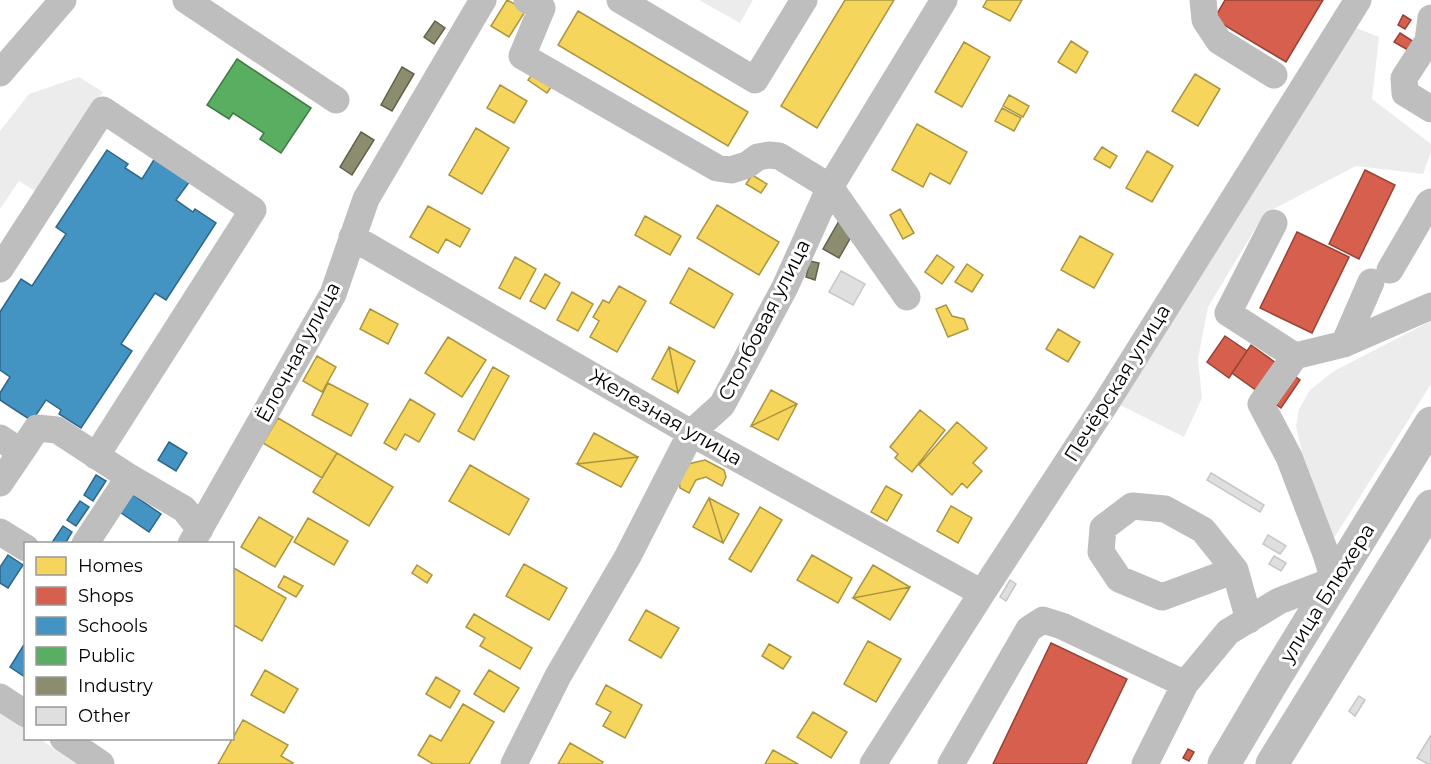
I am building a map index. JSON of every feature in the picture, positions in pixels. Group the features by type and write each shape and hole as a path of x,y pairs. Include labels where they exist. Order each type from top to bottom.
{"main road":[{"name":"улица Блюхера","path":"1224,764 1431,423"},
{"path":"1272,764 1431,506"}],"street":[{"path":"0,73 63,0"},
{"path":"186,0 336,100"},
{"name":"Ёлочная улица","path":"195,536 333,294 366,199 483,0"},
{"path":"527,0 542,8 522,56 717,168 732,170 747,165 758,157 779,156 830,187 907,297"},
{"path":"620,0 755,80 804,0"},
{"name":"Столбовая улица","path":"514,764 558,676 628,556 691,433 722,405 785,287 830,187 944,0"},
{"path":"1203,0 1205,20 1219,41 1274,75"},
{"name":"Печёрская улица","path":"873,764 1112,393 1358,0"},
{"path":"1424,0 1431,5"},
{"path":"1431,18 1428,41 1404,78 1405,93 1431,109"},
{"path":"0,269 103,110 253,210 96,456"},
{"path":"1344,344 1381,276 1431,202"},
{"path":"1274,223 1228,313 1295,356"},
{"name":"Железная улица","path":"352,237 691,433 982,593"},
{"path":"1145,764 1185,684 1228,632 1279,602 1334,580 1289,457 1261,404 1295,356 1344,344 1431,306"},
{"path":"0,483 10,445 37,428 57,430 129,477 184,509 195,536"},
{"path":"86,542 129,477"},
{"path":"1235,570 1162,597 1119,579 1101,552 1103,528 1132,506 1165,509 1203,530 1235,570 1249,620"},
{"path":"0,532 24,547"},
{"path":"951,764 1029,629 1043,620 1062,626 1185,684"},
{"path":"0,697 24,713"},
{"path":"70,740 101,764"}],"shaded area":[{"path":"699,0 753,0 740,23"},
{"path":"1351,26 1379,37 1372,99 1431,144 1431,152 1423,174 1356,166 1264,214 1208,307 1198,359 1202,398 1184,437 1118,404"},
{"path":"79,77 103,92 35,191 19,181 0,209 0,131 29,94"},
{"path":"1431,321 1431,384 1334,538 1305,466 1296,426 1299,409 1310,390 1334,371"},
{"path":"0,711 24,728 24,740 41,740 77,764 0,764"}],"building: Homes":[{"path":"507,0 526,10 509,37 491,26"},
{"path":"845,0 894,0 817,128 781,106"},
{"path":"987,0 1022,0 1010,21 983,7"},
{"path":"578,11 748,112 728,146 558,45"},
{"path":"1071,41 1088,52 1076,73 1058,62"},
{"path":"964,42 990,57 962,107 935,92"},
{"path":"537,68 556,80 547,93 528,80"},
{"path":"1195,74 1220,89 1198,126 1172,111"},
{"path":"500,85 527,101 514,123 487,108"},
{"path":"1009,95 1029,106 1023,117 1003,106"},
{"path":"1002,108 1021,118 1014,131 995,121"},
{"path":"917,124 967,152 950,184 930,173 923,187 892,170"},
{"path":"476,128 509,148 482,194 449,175"},
{"path":"1102,147 1117,156 1110,168 1094,159"},
{"path":"1147,151 1173,166 1152,202 1126,188"},
{"path":"752,175 767,184 761,193 746,184"},
{"path":"717,205 779,242 759,275 697,238"},
{"path":"428,206 470,229 460,247 446,239 438,253 410,237"},
{"path":"900,209 914,233 903,239 890,215"},
{"path":"645,216 681,236 670,255 635,235"},
{"path":"1080,236 1113,254 1094,288 1061,270"},
{"path":"937,255 954,267 942,284 925,272"},
{"path":"515,257 536,269 520,299 499,288"},
{"path":"967,264 983,275 972,292 955,282"},
{"path":"689,268 733,294 714,328 670,303"},
{"path":"545,274 560,283 545,309 530,301"},
{"path":"619,286 646,301 617,352 590,337 599,321 593,317 603,300 609,303"},
{"path":"572,292 593,304 578,331 557,320"},
{"path":"946,305 952,316 964,319 968,329 948,337 936,309"},
{"path":"370,309 398,324 388,344 360,329"},
{"path":"1058,329 1080,342 1068,362 1046,349"},
{"path":"448,337 486,360 462,397 425,373"},
{"path":"669,347 695,361 678,393 652,379"},
{"path":"669,347 695,361 678,393"},
{"path":"317,356 336,367 322,392 303,381"},
{"path":"493,367 509,376 474,440 458,431"},
{"path":"328,383 368,404 351,436 312,415"},
{"path":"771,390 797,404 778,440 751,426"},
{"path":"771,390 797,404 751,426"},
{"path":"410,399 435,414 419,442 405,434 396,450 384,443"},
{"path":"920,410 945,430 912,472 895,458 898,454 890,447"},
{"path":"278,418 337,453 322,478 263,443"},
{"path":"957,422 987,448 973,463 982,471 967,488 962,483 952,495 919,465"},
{"path":"594,433 638,457 621,487 577,464"},
{"path":"337,453 393,487 369,526 313,492"},
{"path":"638,457 621,487 577,464"},
{"path":"705,460 724,470 726,477 722,486 706,477 696,480 689,493 680,488 679,480 688,464"},
{"path":"470,465 529,499 509,535 449,501"},
{"path":"886,486 902,495 887,521 871,512"},
{"path":"709,498 739,514 723,543 693,527"},
{"path":"709,498 723,543 693,527"},
{"path":"951,506 972,518 958,543 937,531"},
{"path":"760,507 782,520 751,572 729,559"},
{"path":"259,517 293,537 275,567 241,547"},
{"path":"308,518 348,541 334,565 294,542"},
{"path":"812,555 852,578 838,603 797,580"},
{"path":"524,564 567,588 549,620 506,596"},
{"path":"417,565 432,575 427,583 412,573"},
{"path":"873,565 910,587 890,620 853,598"},
{"path":"234,568 286,598 262,641 234,625"},
{"path":"284,576 303,586 296,597 278,587"},
{"path":"910,587 890,620 853,598"},
{"path":"646,610 679,628 661,658 629,640"},
{"path":"474,614 532,648 520,669 480,646 485,638 466,627"},
{"path":"868,641 901,659 876,702 844,684"},
{"path":"769,644 791,657 783,669 762,656"},
{"path":"265,670 298,689 284,713 251,695"},
{"path":"489,670 519,688 504,712 474,694"},
{"path":"436,677 460,691 450,708 426,694"},
{"path":"606,685 642,705 625,738 603,726 611,712 596,704"},
{"path":"463,704 494,722 469,764 433,764 418,755 430,735 441,741"},
{"path":"813,712 847,732 831,758 797,737"},
{"path":"243,720 288,745 281,756 293,763 218,764 232,740 234,740"},
{"path":"570,743 603,762 602,764 558,764"},
{"path":"773,750 798,764 765,764"}],"building: Shops":[{"path":"1225,0 1323,0 1286,62 1214,19"},
{"path":"1403,15 1411,20 1405,29 1398,25"},
{"path":"1400,33 1414,42 1408,50 1394,42"},
{"path":"1365,170 1395,185 1359,259 1329,244"},
{"path":"1297,232 1349,257 1312,333 1260,308"},
{"path":"1225,336 1247,351 1229,378 1207,362"},
{"path":"1251,345 1300,380 1281,408 1232,373"},
{"path":"1051,643 1127,679 1086,764 993,764"},
{"path":"1188,749 1194,752 1189,761 1183,758"}],"building: Schools":[{"path":"107,150 128,164 125,168 142,179 155,158 190,181 176,200 193,212 195,209 216,223 166,300 155,293 121,344 132,351 81,428 59,414 61,410 46,400 32,421 0,400 0,393 10,377 0,370 0,312 21,279 32,286 66,234 56,227"},
{"path":"169,442 187,453 176,471 158,460"},
{"path":"96,475 106,481 93,501 84,495"},
{"path":"129,492 161,514 149,532 117,510"},
{"path":"80,501 89,507 76,526 67,520"},
{"path":"63,526 72,532 66,542 52,542"},
{"path":"8,555 23,565 8,588 0,583 0,567"},
{"path":"24,645 24,676 10,667"}],"building: Public":[{"path":"237,59 311,108 281,153 260,139 264,133 233,113 229,119 207,105"}],"building: Industry":[{"path":"435,21 445,28 434,44 424,37"},
{"path":"402,67 414,74 392,111 381,105"},
{"path":"361,132 374,140 352,175 340,167"},
{"path":"839,221 855,230 839,258 823,249"},
{"path":"810,261 819,263 815,280 806,277"}],"building: Other":[{"path":"841,271 865,284 853,305 829,292"},
{"path":"1211,473 1264,505 1260,512 1207,480"},
{"path":"1268,535 1286,546 1280,554 1263,544"},
{"path":"1274,556 1286,563 1281,571 1269,564"},
{"path":"1010,580 1016,584 1006,601 1000,597"},
{"path":"1359,696 1365,700 1355,716 1349,711"},
{"path":"1431,735 1431,764 1428,764 1417,758"}]}
